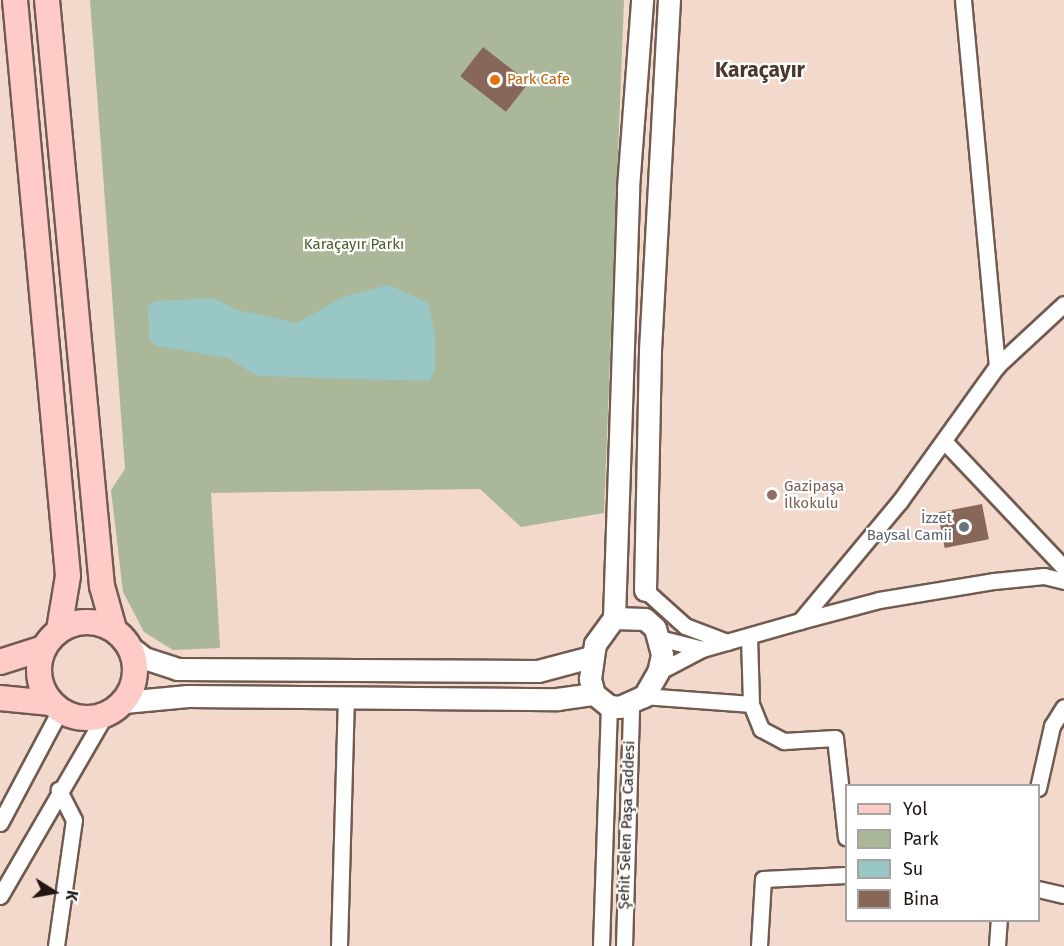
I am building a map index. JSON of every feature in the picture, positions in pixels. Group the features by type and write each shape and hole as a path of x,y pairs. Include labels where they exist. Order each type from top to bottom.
{"main road":[{"path":"15,0 68,576 40,682 56,706"},
{"path":"47,0 102,586 122,638 134,681 114,709"},
{"path":"614,618 628,188 642,0"},
{"path":"645,590 650,350 669,0"},
{"path":"0,698 56,706 82,718 114,709 188,696 346,698 557,699 601,700 637,700 658,672 659,638 645,619 614,618 604,627 591,657 601,700"},
{"path":"0,662 52,639 81,621 122,638 144,658 177,669 538,671 591,657"}],"street":[{"path":"963,0 997,366"},
{"path":"800,621 945,442 997,366 1064,304"},
{"path":"945,442 1064,568"},
{"path":"658,672 702,650 879,600 994,581 1044,576 1064,581"},
{"path":"645,590 645,619"},
{"path":"645,590 685,626 727,642"},
{"path":"749,636 751,704 761,729 784,741 835,738 845,828"},
{"path":"659,638 702,650"},
{"path":"339,946 346,698"},
{"path":"601,700 601,946"},
{"path":"637,700 751,704"},
{"name":"Şehit Selen Paşa Caddesi","path":"624,946 637,700"},
{"path":"0,823 56,706"},
{"path":"1039,784 1052,726 1064,707"},
{"path":"0,896 59,790 114,709"},
{"path":"56,946 74,820 59,790"},
{"path":"759,946 763,879 845,874"},
{"path":"1040,889 1064,895"},
{"path":"997,946 999,922"}],"green space":[{"name":"Karaçayır Parkı","path":"90,0 624,0 604,513 521,527 480,489 211,493 220,648 173,650 144,632 123,592 111,490 125,469"}],"water":[{"path":"389,285 428,303 435,335 435,369 430,381 257,376 228,358 157,346 149,340 148,307 155,301 213,298 237,310 297,323 343,297"}],"building":[{"name":"Park Cafe","path":"483,47 529,83 506,112 460,76"},
{"name":"İzzet Baysal Camii","path":"982,504 989,539 945,548 938,513"}],"place":[{"name":"Park Cafe","path":"495,80"},
{"name":"Gazipaşa İlkokulu","path":"772,495"},
{"name":"İzzet Baysal Camii","path":"964,527"}],"district":[{"name":"Karaçayır","path":"760,70"}]}
